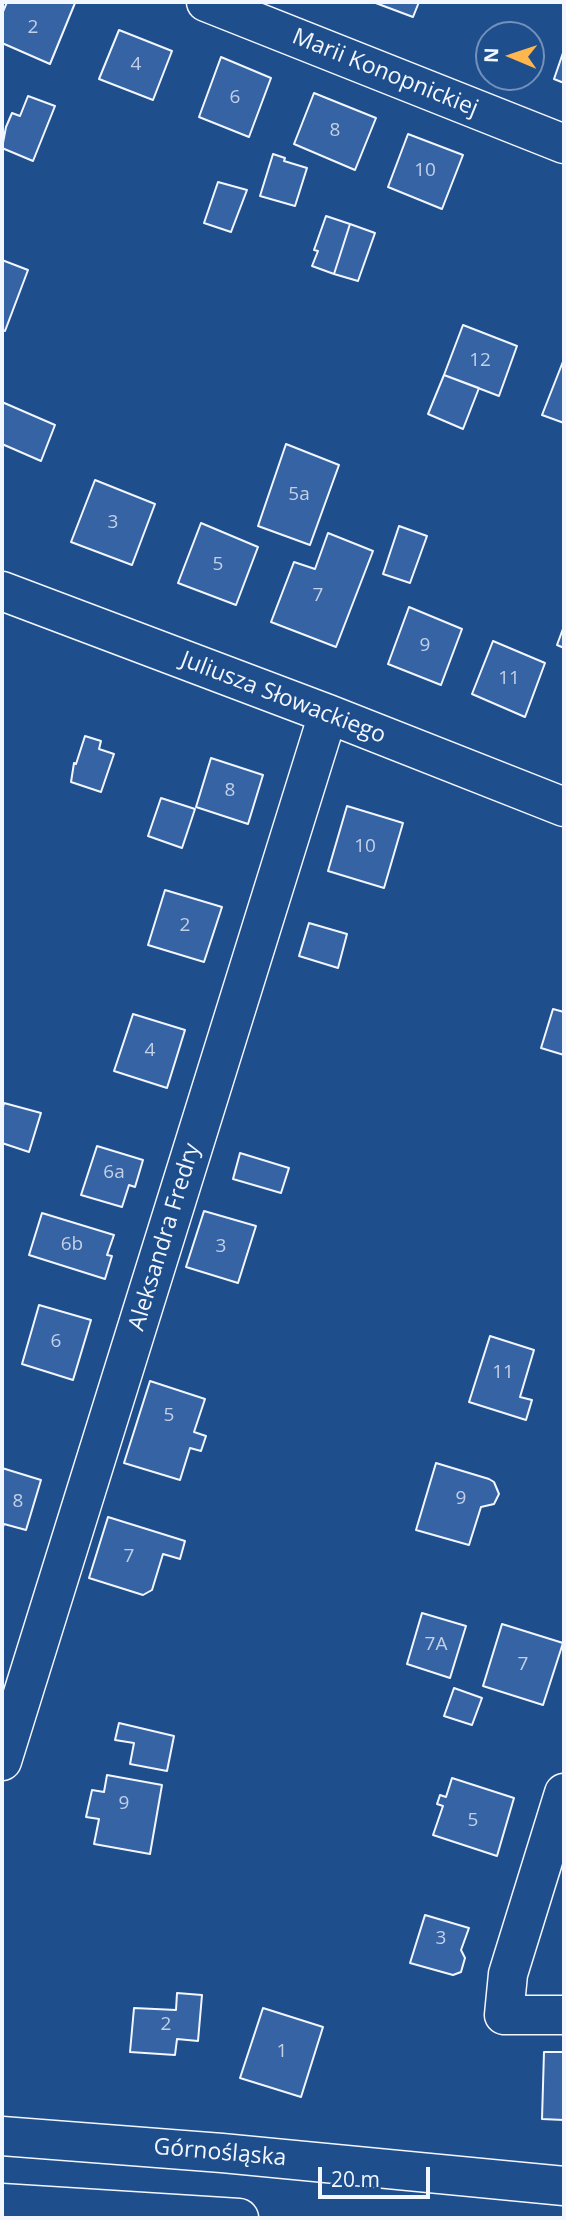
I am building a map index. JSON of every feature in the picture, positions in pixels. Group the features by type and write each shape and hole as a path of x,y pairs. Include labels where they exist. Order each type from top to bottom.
{"street":[{"name":"Marii Konopnickiej","path":"206,2 564,144"},
{"name":"Juliusza Słowackiego","path":"2,591 328,714 564,807"},
{"name":"Aleksandra Fredry","path":"2,1761 328,714"},
{"path":"564,1793 508,1974 504,2015 564,2015"},
{"name":"Górnośląska","path":"2,2136 222,2152 564,2186"},
{"path":"2,2203 239,2218"}],"building":[{"path":"7,2 75,3 50,64 2,43 2,14"},
{"path":"373,2 419,2 413,17"},
{"path":"119,30 172,51 153,100 99,79"},
{"path":"564,50 564,83 554,79"},
{"path":"221,57 271,78 249,137 199,117"},
{"path":"314,93 376,118 355,170 294,144"},
{"path":"28,96 55,106 33,161 2,148 12,113 20,116"},
{"path":"408,134 463,155 442,209 388,187"},
{"path":"273,154 285,158 284,161 307,168 295,206 260,196"},
{"path":"218,182 247,190 231,232 204,223"},
{"path":"326,216 350,224 334,274 312,266 318,251 314,250"},
{"path":"350,224 375,233 358,281 334,274"},
{"path":"2,260 28,270 5,331 2,330"},
{"path":"463,325 517,346 499,396 444,375"},
{"path":"564,359 564,423 542,415"},
{"path":"444,375 479,388 463,429 428,414"},
{"path":"2,402 55,425 41,461 2,444"},
{"path":"286,444 339,465 310,545 258,526"},
{"path":"95,480 155,504 132,565 71,542"},
{"path":"201,523 258,547 236,605 178,583"},
{"path":"399,526 427,536 410,583 383,574"},
{"path":"328,533 373,551 336,647 271,622 294,562 315,569"},
{"path":"409,607 462,629 441,685 388,664"},
{"path":"564,626 564,648 557,645"},
{"path":"493,641 545,663 525,717 472,694"},
{"path":"85,736 101,741 99,749 114,754 101,792 71,782 74,763 76,764"},
{"path":"211,758 263,775 248,824 196,807"},
{"path":"161,798 195,809 182,848 148,836"},
{"path":"347,806 403,823 384,888 328,871"},
{"path":"165,890 222,907 204,962 148,945"},
{"path":"309,923 347,934 338,968 299,956"},
{"path":"553,1009 564,1012 564,1055 541,1048"},
{"path":"133,1014 185,1030 167,1088 114,1071"},
{"path":"4,1103 41,1113 29,1152 2,1143"},
{"path":"97,1146 143,1160 135,1187 129,1185 122,1207 81,1195"},
{"path":"240,1153 289,1168 281,1193 233,1179"},
{"path":"204,1211 256,1226 238,1283 186,1267"},
{"path":"42,1213 114,1235 107,1255 112,1256 105,1279 29,1255"},
{"path":"39,1305 91,1320 73,1380 22,1364"},
{"path":"490,1336 534,1350 520,1397 532,1400 526,1420 469,1402"},
{"path":"150,1381 205,1399 194,1432 206,1436 201,1451 190,1448 180,1480 124,1463"},
{"path":"436,1463 489,1479 494,1482 499,1494 494,1504 481,1507 469,1545 416,1530"},
{"path":"2,1468 41,1480 26,1530 4,1524 2,1530"},
{"path":"108,1517 185,1541 180,1559 163,1554 152,1590 143,1595 89,1578"},
{"path":"422,1613 466,1626 450,1678 407,1664"},
{"path":"502,1624 563,1643 543,1705 483,1686"},
{"path":"454,1688 482,1698 472,1725 444,1716"},
{"path":"119,1723 174,1736 167,1771 130,1764 134,1743 115,1740"},
{"path":"107,1775 162,1785 150,1854 94,1844 99,1819 86,1817 92,1790 104,1792"},
{"path":"452,1778 514,1798 497,1856 433,1835 443,1806 437,1804 440,1795 446,1797"},
{"path":"425,1915 469,1928 461,1950 465,1958 461,1972 453,1975 410,1963"},
{"path":"177,1993 202,1995 198,2041 177,2039 175,2055 130,2052 134,2008 176,2010"},
{"path":"263,2008 323,2027 301,2097 240,2078"},
{"path":"544,2052 564,2052 564,2120 542,2119"}]}
